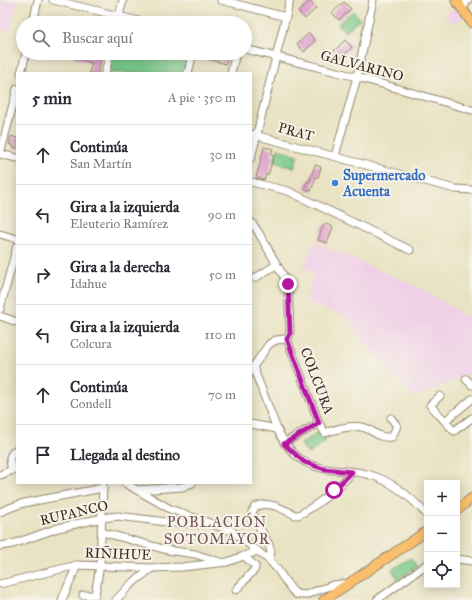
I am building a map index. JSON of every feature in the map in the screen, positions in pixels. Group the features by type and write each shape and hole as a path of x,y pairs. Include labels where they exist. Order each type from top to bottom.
{"main road":[{"path":"456,0 472,23"},
{"path":"460,508 472,498"},
{"path":"324,600 424,533"}],"street":[{"path":"35,16 38,0"},
{"path":"53,0 108,16"},
{"path":"119,16 123,0"},
{"path":"221,0 286,17"},
{"path":"252,150 254,134 276,57 290,0"},
{"path":"335,156 357,77 373,0"},
{"path":"463,8 468,0"},
{"name":"GALVARINO","path":"252,51 357,77 472,110"},
{"path":"21,72 24,60"},
{"path":"104,72 108,60"},
{"path":"188,72 191,60"},
{"path":"231,72 234,60"},
{"path":"16,96 14,111 0,154 16,158"},
{"name":"PRAT","path":"254,134 455,189 472,190"},
{"path":"252,182 288,191 410,250"},
{"path":"252,223 288,284 289,336 287,339 276,340 269,344 252,367 284,444 304,462 324,469 369,475 386,482 408,496 424,512"},
{"path":"0,234 16,238"},
{"path":"0,309 16,250"},
{"path":"254,278 276,265"},
{"path":"0,316 16,322"},
{"name":"COLCURA","path":"287,339 319,423 325,433 342,427 363,427 386,438 392,437 398,426 391,418"},
{"path":"466,379 472,385"},
{"path":"440,396 430,405 454,431 472,418"},
{"path":"445,420 472,399"},
{"path":"284,444 319,423"},
{"path":"252,424 277,429"},
{"path":"0,475 15,469 10,457 16,450"},
{"path":"269,560 270,549 252,512 255,507 261,504 271,505 298,515 327,496 352,472"},
{"path":"127,484 170,509 232,532 269,560 292,591 299,595 305,595 336,584 350,583"},
{"path":"136,490 182,487 190,484"},
{"path":"0,512 30,501 103,486 100,565 96,596 83,595"},
{"name":"RUPANCO","path":"0,546 13,544 58,528 118,516 174,523 199,524 203,521"},
{"path":"102,532 167,550 195,554 222,563"},
{"name":"RIÑIHUE","path":"0,584 77,565 152,568 182,567 222,563 258,551"},
{"path":"236,590 255,568 244,556"},
{"path":"460,559 472,561"},
{"path":"62,600 77,565"},
{"path":"377,600 424,566"},
{"path":"116,600 130,585 152,568"}],"shaded area":[{"path":"0,0 18,0 10,31 0,29"},
{"path":"457,6 465,17 452,24 445,15"},
{"path":"314,242 420,288 472,320 472,372 414,398 364,342 348,317 305,302 314,273 303,267"}],"green space":[{"path":"353,11 360,19 345,32 338,24"},
{"path":"111,60 187,60 184,72 108,72"},
{"path":"278,149 298,155 294,168 274,162"},
{"path":"319,431 326,441 308,454 301,444"},
{"path":"411,558 417,567 398,579 392,570"}],"building":[{"path":"310,1 316,8 305,19 298,12"},
{"path":"344,2 351,9 339,20 332,13"},
{"path":"309,33 315,40 304,52 297,44"},
{"path":"345,40 352,47 339,60 332,53"},
{"path":"81,60 101,60 98,72 89,72 92,63"},
{"path":"211,60 227,60 226,64"},
{"path":"11,136 16,138 16,149 9,144"},
{"path":"264,147 273,149 271,155 274,156 268,175 266,174 264,180 256,178"},
{"path":"315,165 321,167 318,177 316,177 311,191 304,189 307,181 309,182"},
{"path":"326,224 333,227 327,243 318,240 323,226"}],"place":[{"name":"Supermercado Acuenta","path":"335,183"}],"district":[{"name":"POBLACIÓN SOTOMAYOR","path":"217,530"}],"route":[{"path":"288,284 290,333 287,339 319,423 284,444 304,462 324,469 352,472 334,490"}]}
